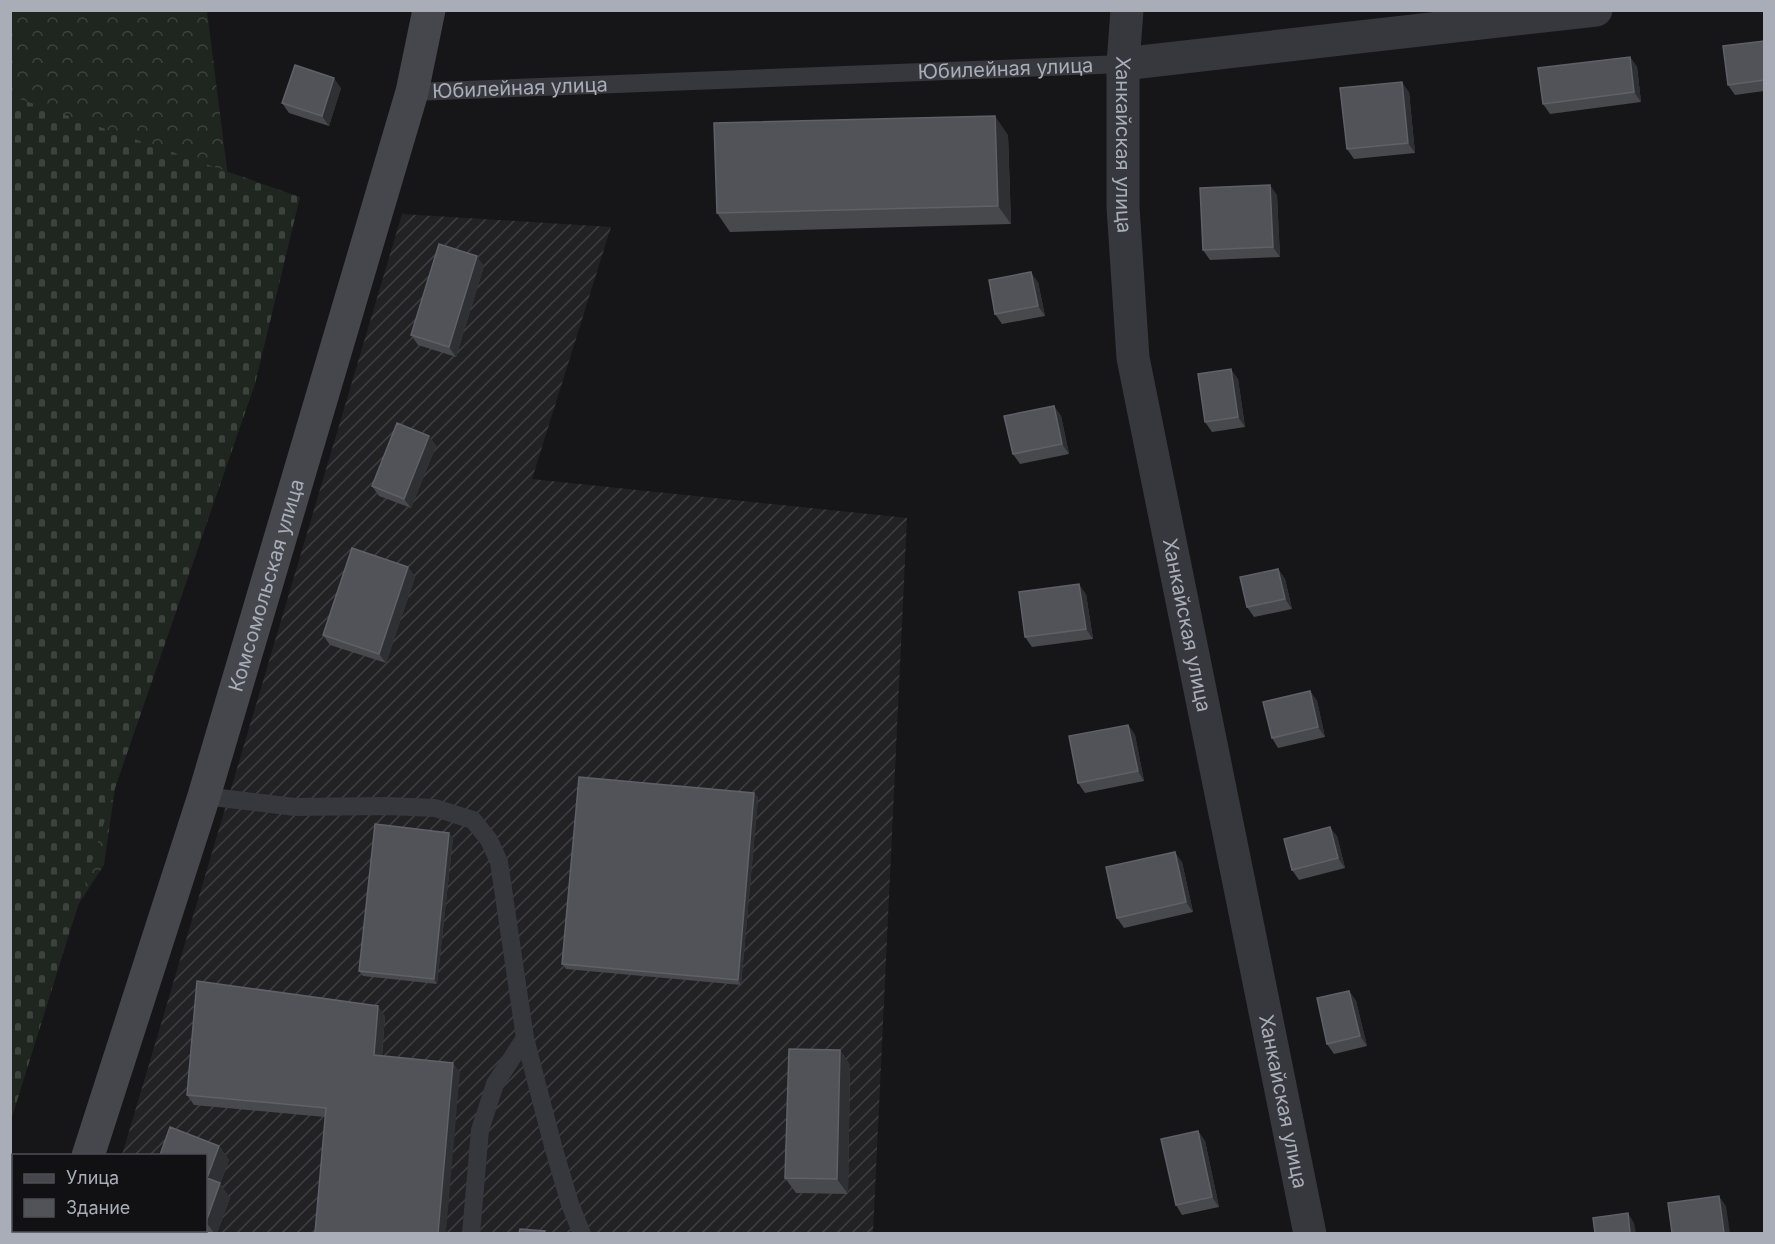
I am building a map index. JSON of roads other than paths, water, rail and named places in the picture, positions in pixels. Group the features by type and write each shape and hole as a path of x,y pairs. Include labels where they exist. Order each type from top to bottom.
{"street":[{"name":"Комсомольская улица","path":"88,1154 204,796 412,92 429,10"},
{"name":"Ханкайская улица","path":"1127,10 1123,64 1123,207 1133,358 1310,1233"},
{"name":"Юбилейная улица","path":"1123,64 1596,10"}],"lane":[{"name":"Юбилейная улица","path":"412,92 1123,64"},
{"path":"204,796 295,807 435,808 473,820 489,840 499,862 525,1038 553,1146 570,1204 582,1233"},
{"path":"471,1233 480,1130 495,1084 525,1038"}]}
